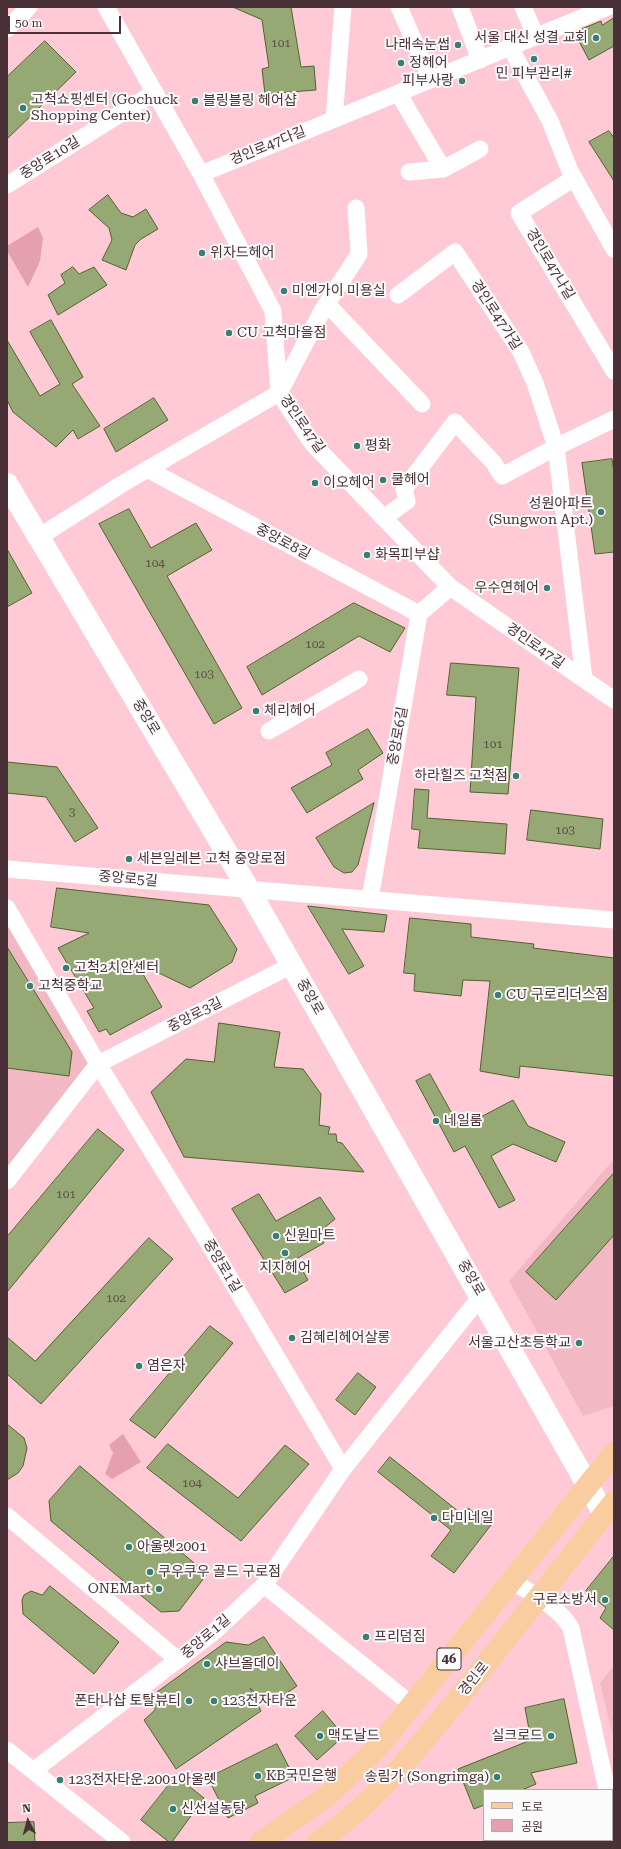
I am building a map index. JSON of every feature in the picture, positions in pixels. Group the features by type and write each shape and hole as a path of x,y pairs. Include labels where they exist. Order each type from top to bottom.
{"main road":[{"name":"중앙로","path":"7,484 249,890 588,1485 609,1508"},
{"name":"46","path":"261,1842 327,1796 380,1745 614,1453"},
{"name":"경인로","path":"318,1842 342,1826 406,1763 539,1599 609,1508"}],"street":[{"path":"7,29 29,7"},
{"name":"경인로47길","path":"106,7 202,174 273,311 279,393 312,443 450,587 614,700"},
{"path":"334,119 343,7"},
{"path":"399,7 431,80"},
{"path":"460,7 480,60"},
{"path":"523,7 536,37"},
{"name":"경인로47다길","path":"202,174 510,47 609,8"},
{"path":"510,47 550,121 574,178 614,249"},
{"name":"중앙로10길","path":"7,185 155,92"},
{"path":"398,94 443,169"},
{"path":"409,172 443,169 480,149"},
{"name":"경인로47나길","path":"574,178 519,213 614,371"},
{"path":"39,537 147,470 279,393 327,304 359,254 356,208"},
{"name":"경인로47가길","path":"398,295 455,252 521,352 535,383 556,447 584,679"},
{"path":"327,304 422,404"},
{"path":"384,518 407,501 404,489 455,422 493,462 502,476 556,447 614,419"},
{"name":"중앙로8길","path":"147,470 419,614"},
{"path":"419,614 450,587"},
{"name":"중앙로6길","path":"370,899 419,614"},
{"path":"269,730 359,679"},
{"name":"중앙로5길","path":"7,869 249,890"},
{"path":"249,890 614,920"},
{"path":"7,908 98,1064"},
{"name":"중앙로3길","path":"7,1180 98,1064 292,965"},
{"name":"중앙로1길","path":"98,1064 222,1265 343,1469"},
{"name":"중앙로1길","path":"33,1771 215,1631 264,1585 343,1469 481,1296"},
{"path":"7,1516 178,1660"},
{"path":"512,1581 558,1611 566,1619 571,1628 606,1787"},
{"path":"264,1585 412,1705"},
{"path":"7,1750 122,1842"}],"shaded area":[{"name":"고척중학교","path":"7,908 98,1064 7,1181"},
{"name":"서울고산초등학교","path":"614,1159 614,1406 583,1416 509,1281"},
{"path":"614,1666 614,1741 600,1683"}],"green space":[{"path":"38,227 43,238 40,261 28,287 7,251 7,246"},
{"path":"123,1434 141,1462 112,1479 105,1474 113,1453 109,1445"}],"building":[{"path":"233,7 291,7 301,67 314,66 316,90 265,94 262,69 269,67 262,20"},
{"name":"서울 대신 성결 교회","path":"614,18 614,46 589,60 574,32 601,21 602,25"},
{"name":"고척쇼핑센터 (Gochuck Shopping Center)","path":"45,41 76,72 7,139 7,77"},
{"path":"609,131 614,138 614,181 589,142"},
{"path":"108,195 121,213 133,217 146,209 158,229 141,239 135,245 126,270 102,260 112,240 109,228 89,210"},
{"path":"73,267 79,274 94,267 107,285 58,315 48,295 65,283 61,275"},
{"path":"51,320 83,377 72,384 100,426 78,439 73,430 56,447 13,412 7,400 7,340 40,396 60,384 30,332"},
{"path":"154,398 168,420 116,452 104,429"},
{"name":"성원아파트 (Sungwon Apt.)","path":"612,459 614,472 614,552 595,554 582,463"},
{"path":"129,509 151,548 196,523 212,550 167,576 242,708 214,724 99,524"},
{"path":"7,549 32,593 7,607"},
{"path":"354,603 405,628 390,652 359,636 262,695 247,667"},
{"path":"451,663 519,668 508,794 470,792 476,697 447,695"},
{"path":"368,729 383,753 358,770 363,779 307,813 291,788 332,765 326,753"},
{"path":"7,762 57,767 98,828 75,842 46,797 7,793"},
{"path":"415,789 429,790 427,818 507,824 505,854 418,848 420,830 412,829"},
{"path":"374,803 358,865 352,872 344,873 334,867 316,838"},
{"path":"531,810 603,819 600,849 527,840"},
{"path":"57,888 209,905 237,949 232,962 190,988 136,962 162,1007 110,1035 106,1029 99,1032 87,1011 94,1008 58,948 89,933 51,927"},
{"path":"308,906 387,915 384,932 342,929 364,966 349,974"},
{"path":"410,918 471,924 471,937 534,944 533,948 614,958 614,1076 520,1066 519,1078 480,1071 490,981 463,980 461,996 414,991 415,974 404,973"},
{"path":"7,947 72,1052 69,1076 7,1068"},
{"path":"219,1023 280,1032 274,1067 303,1069 321,1094 319,1125 330,1127 328,1134 336,1134 337,1142 342,1143 364,1172 184,1157 151,1092 186,1059 214,1062"},
{"path":"430,1074 460,1128 513,1100 528,1126 565,1142 556,1162 513,1144 491,1156 515,1200 499,1208 465,1146 454,1152 416,1081"},
{"path":"98,1129 124,1150 7,1292 7,1237"},
{"path":"614,1173 614,1235 556,1300 526,1272"},
{"path":"259,1194 276,1221 320,1197 335,1219 318,1233 324,1243 296,1259 308,1280 285,1293 232,1209"},
{"path":"149,1238 173,1259 41,1404 7,1374 7,1337 35,1361"},
{"path":"210,1326 233,1343 155,1438 130,1420"},
{"path":"358,1373 376,1387 355,1415 336,1400"},
{"path":"7,1424 24,1438 27,1448 23,1466 18,1473 7,1480"},
{"path":"168,1444 238,1498 285,1445 309,1464 241,1541 147,1468"},
{"path":"390,1457 463,1515 468,1508 491,1525 454,1573 431,1556 451,1530 378,1472"},
{"name":"아울렛2001","path":"80,1466 207,1574 179,1611 161,1612 51,1521 49,1501"},
{"name":"구로소방서","path":"614,1556 614,1630 600,1618 606,1608 586,1591"},
{"path":"50,1586 119,1642 94,1674 23,1614 22,1600 24,1595 31,1591 42,1595"},
{"name":"123전자타운","path":"264,1637 297,1686 268,1706 250,1688 261,1711 176,1769 144,1720 155,1710 154,1699 157,1692 226,1642 248,1645"},
{"path":"564,1699 577,1763 531,1773 536,1784 524,1789 483,1789 483,1805 474,1809 458,1769 531,1740 525,1708"},
{"name":"맥도날드","path":"323,1711 344,1736 317,1760 295,1736"},
{"path":"277,1744 294,1777 255,1796 258,1803 228,1818 208,1778"},
{"name":"신선설농탕","path":"176,1776 204,1798 172,1842 169,1842 141,1820"},
{"path":"34,1822 35,1842 7,1842 7,1823"}],"place":[{"name":"서울 대신 성결 교회","path":"596,38"},
{"name":"나래속눈썹","path":"458,45"},
{"name":"민 피부관리#","path":"534,59"},
{"name":"정헤어","path":"401,63"},
{"name":"피부사랑","path":"462,81"},
{"name":"블링블링 헤어샵","path":"195,101"},
{"name":"고척쇼핑센터 (Gochuck Shopping Center)","path":"23,108"},
{"name":"위자드헤어","path":"202,253"},
{"name":"미엔가이 미용실","path":"284,291"},
{"name":"CU 고척마을점","path":"229,333"},
{"name":"평화","path":"357,446"},
{"name":"쿨헤어","path":"383,480"},
{"name":"이오헤어","path":"315,483"},
{"name":"성원아파트 (Sungwon Apt.)","path":"601,512"},
{"name":"화목피부샵","path":"367,555"},
{"name":"우수연헤어","path":"547,588"},
{"name":"체리헤어","path":"256,711"},
{"name":"하라힐즈 고척점","path":"516,776"},
{"name":"세븐일레븐 고척 중앙로점","path":"129,859"},
{"name":"고척2치안센터","path":"66,968"},
{"name":"고척중학교","path":"30,986"},
{"name":"CU 구로리더스점","path":"498,995"},
{"name":"네일룸","path":"436,1121"},
{"name":"신원마트","path":"276,1236"},
{"name":"지지헤어","path":"285,1253"},
{"name":"김혜리헤어살롱","path":"292,1338"},
{"name":"서울고산초등학교","path":"579,1343"},
{"name":"염은자","path":"139,1366"},
{"name":"다미네일","path":"434,1518"},
{"name":"아울렛2001","path":"129,1547"},
{"name":"쿠우쿠우 골드 구로점","path":"150,1572"},
{"name":"ONEMart","path":"159,1589"},
{"name":"구로소방서","path":"605,1600"},
{"name":"프리덤짐","path":"366,1637"},
{"name":"샤브올데이","path":"207,1664"},
{"name":"폰타나샵 토탈뷰티","path":"189,1701"},
{"name":"123전자타운","path":"214,1701"},
{"name":"맥도날드","path":"320,1736"},
{"name":"실크로드","path":"551,1736"},
{"name":"KB국민은행","path":"258,1776"},
{"name":"송림가 (Songrimga)","path":"497,1777"},
{"name":"123전자타운.2001아울렛","path":"60,1780"},
{"name":"신선설농탕","path":"173,1809"}]}
